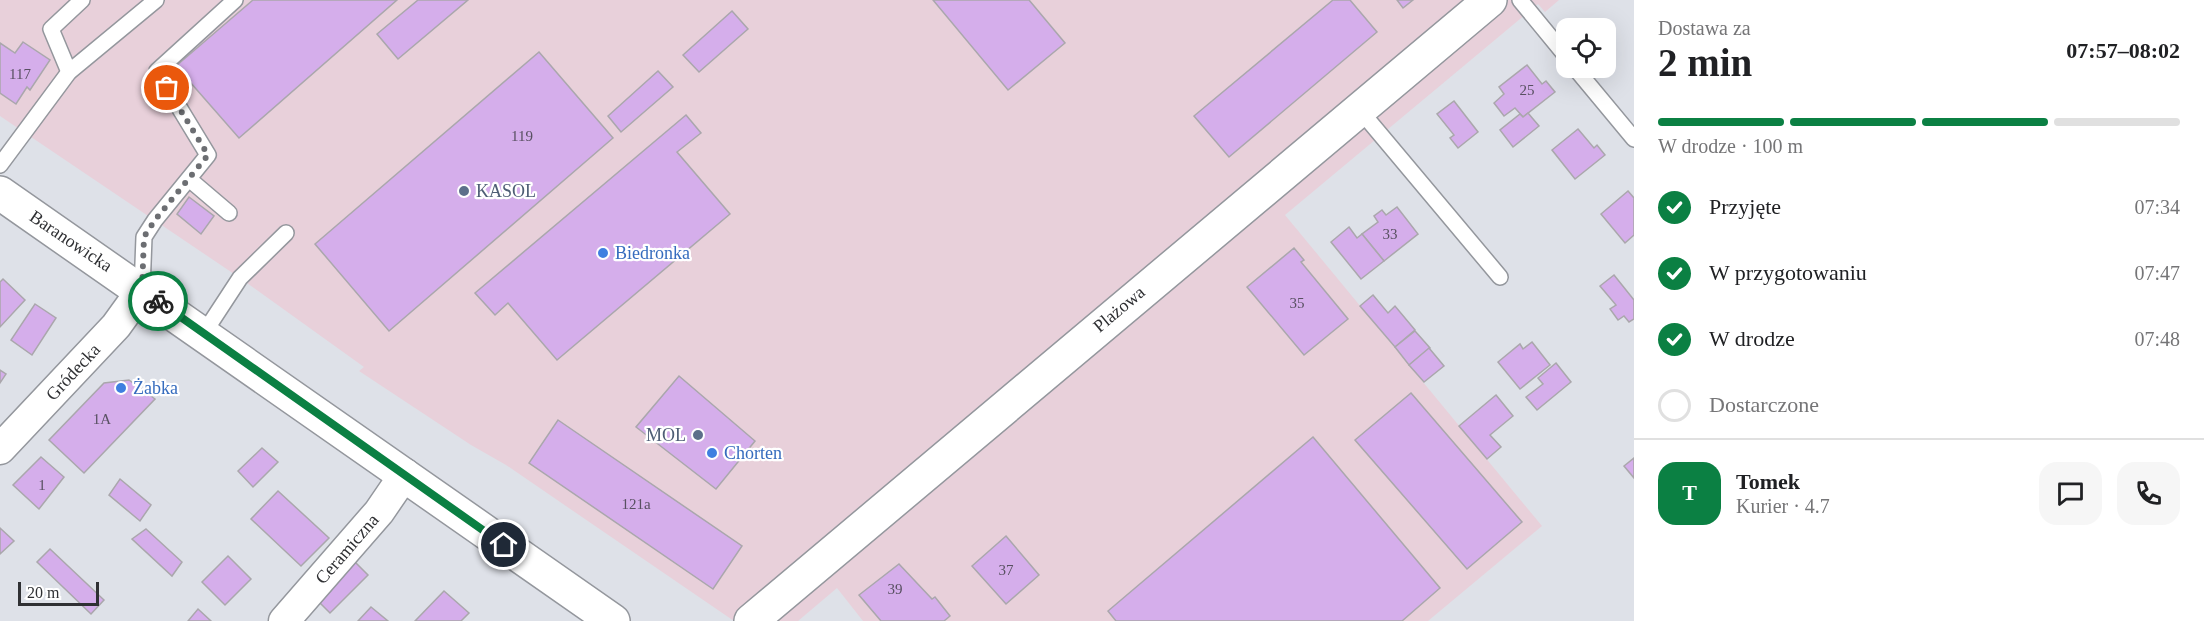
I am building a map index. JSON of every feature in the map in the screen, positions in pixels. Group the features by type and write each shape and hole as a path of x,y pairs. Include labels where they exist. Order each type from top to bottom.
{"street":[{"name":"Plażowa","path":"751,621 1490,0"},
{"name":"Baranowicka","path":"0,193 204,333 613,621"},
{"name":"Gródecka","path":"0,449 116,326 142,290"},
{"name":"Ceramiczna","path":"284,621 380,512 405,474"}],"lane":[{"path":"69,72 51,29 82,0"},
{"path":"0,165 69,72 156,0"},
{"path":"142,290 144,237 208,155 157,71 235,0"},
{"path":"1520,0 1556,44"},
{"path":"1583,78 1634,139"},
{"path":"1359,109 1500,278"},
{"path":"189,179 229,213"},
{"path":"204,333 240,278 286,233"}],"shaded area":[{"path":"0,0 1559,0 1545,12 1538,4 1285,215 1542,526 1428,621 863,621 837,588 798,621 734,621 506,465 471,445 359,371 364,367 240,278 0,116"}],"building":[{"path":"253,0 397,0 239,138 176,66"},
{"path":"418,0 468,0 398,59 377,34"},
{"path":"933,0 1029,0 1065,43 1008,90"},
{"path":"1333,0 1350,0 1377,32 1229,157 1194,116"},
{"path":"1397,0 1413,0 1403,8"},
{"path":"732,11 748,29 699,72 683,55"},
{"path":"23,42 50,60 30,90 27,87 16,104 0,93 0,43 15,53"},
{"name":"KASOL","path":"539,52 613,138 389,331 315,244"},
{"path":"1527,65 1542,84 1546,81 1555,92 1523,117 1515,108 1504,116 1494,103 1504,94 1499,87"},
{"path":"658,71 673,87 621,132 608,116"},
{"path":"1454,101 1478,132 1458,148 1450,138 1454,135 1437,114"},
{"path":"1528,113 1539,126 1513,147 1500,130 1520,114 1523,117"},
{"name":"Biedronka","path":"686,115 701,133 677,152 730,214 557,360 508,303 495,315 475,293"},
{"path":"1578,129 1594,148 1597,145 1605,155 1575,179 1552,150"},
{"path":"1628,191 1634,198 1634,235 1625,243 1601,214"},
{"path":"189,197 214,216 201,234 177,214"},
{"path":"1397,207 1418,234 1384,261 1362,234 1378,222 1374,216 1382,210 1386,215"},
{"path":"1349,227 1357,238 1362,234 1384,261 1361,279 1331,242"},
{"path":"1294,248 1304,260 1301,262 1348,319 1304,355 1247,287"},
{"path":"1614,275 1634,300 1634,319 1629,322 1624,316 1618,320 1610,309 1616,305 1600,286"},
{"path":"3,279 25,300 0,327 0,282"},
{"path":"1373,295 1388,313 1395,306 1415,330 1395,347 1360,306"},
{"path":"35,304 56,318 32,355 11,340"},
{"path":"1415,331 1430,348 1409,365 1395,347"},
{"path":"1532,342 1550,365 1520,389 1498,362 1520,344 1523,349"},
{"path":"1429,348 1444,366 1424,382 1409,365"},
{"path":"1556,363 1571,382 1537,410 1526,397 1543,384 1538,378"},
{"path":"0,370 6,374 0,383"},
{"name":"MOL","path":"679,376 755,441 716,489 636,427"},
{"path":"129,380 155,399 84,473 49,440 104,383"},
{"path":"1411,393 1522,522 1467,569 1355,440"},
{"path":"1496,395 1513,416 1490,435 1501,447 1487,459 1459,426"},
{"path":"558,420 742,546 713,589 529,463"},
{"path":"1313,437 1440,588 1402,621 1116,621 1108,611"},
{"path":"262,448 278,462 253,487 238,471"},
{"path":"41,457 64,477 39,509 13,485"},
{"path":"1634,458 1634,478 1624,466"},
{"path":"120,479 151,505 140,521 109,495"},
{"path":"278,491 329,538 301,566 251,519"},
{"path":"0,528 14,541 0,554"},
{"path":"146,529 182,562 172,576 132,539"},
{"path":"1006,536 1039,575 1006,604 972,566"},
{"path":"50,549 104,600 91,614 37,562"},
{"path":"228,556 251,579 225,605 202,582"},
{"path":"355,562 368,575 330,613 318,601"},
{"path":"899,564 932,599 935,597 950,616 944,621 881,621 859,595"},
{"path":"444,591 469,613 461,621 415,621"},
{"path":"371,607 388,621 358,621"},
{"path":"198,609 211,621 188,621"}],"way so far":[{"path":"158,301 142,290 144,237 208,155 167,88"}],"place":[{"name":"KASOL","path":"464,191"},
{"name":"Biedronka","path":"603,253"},
{"name":"Żabka","path":"121,388"},
{"name":"MOL","path":"698,435"},
{"name":"Chorten","path":"712,453"}],"route":[{"path":"158,301 504,545"}]}
